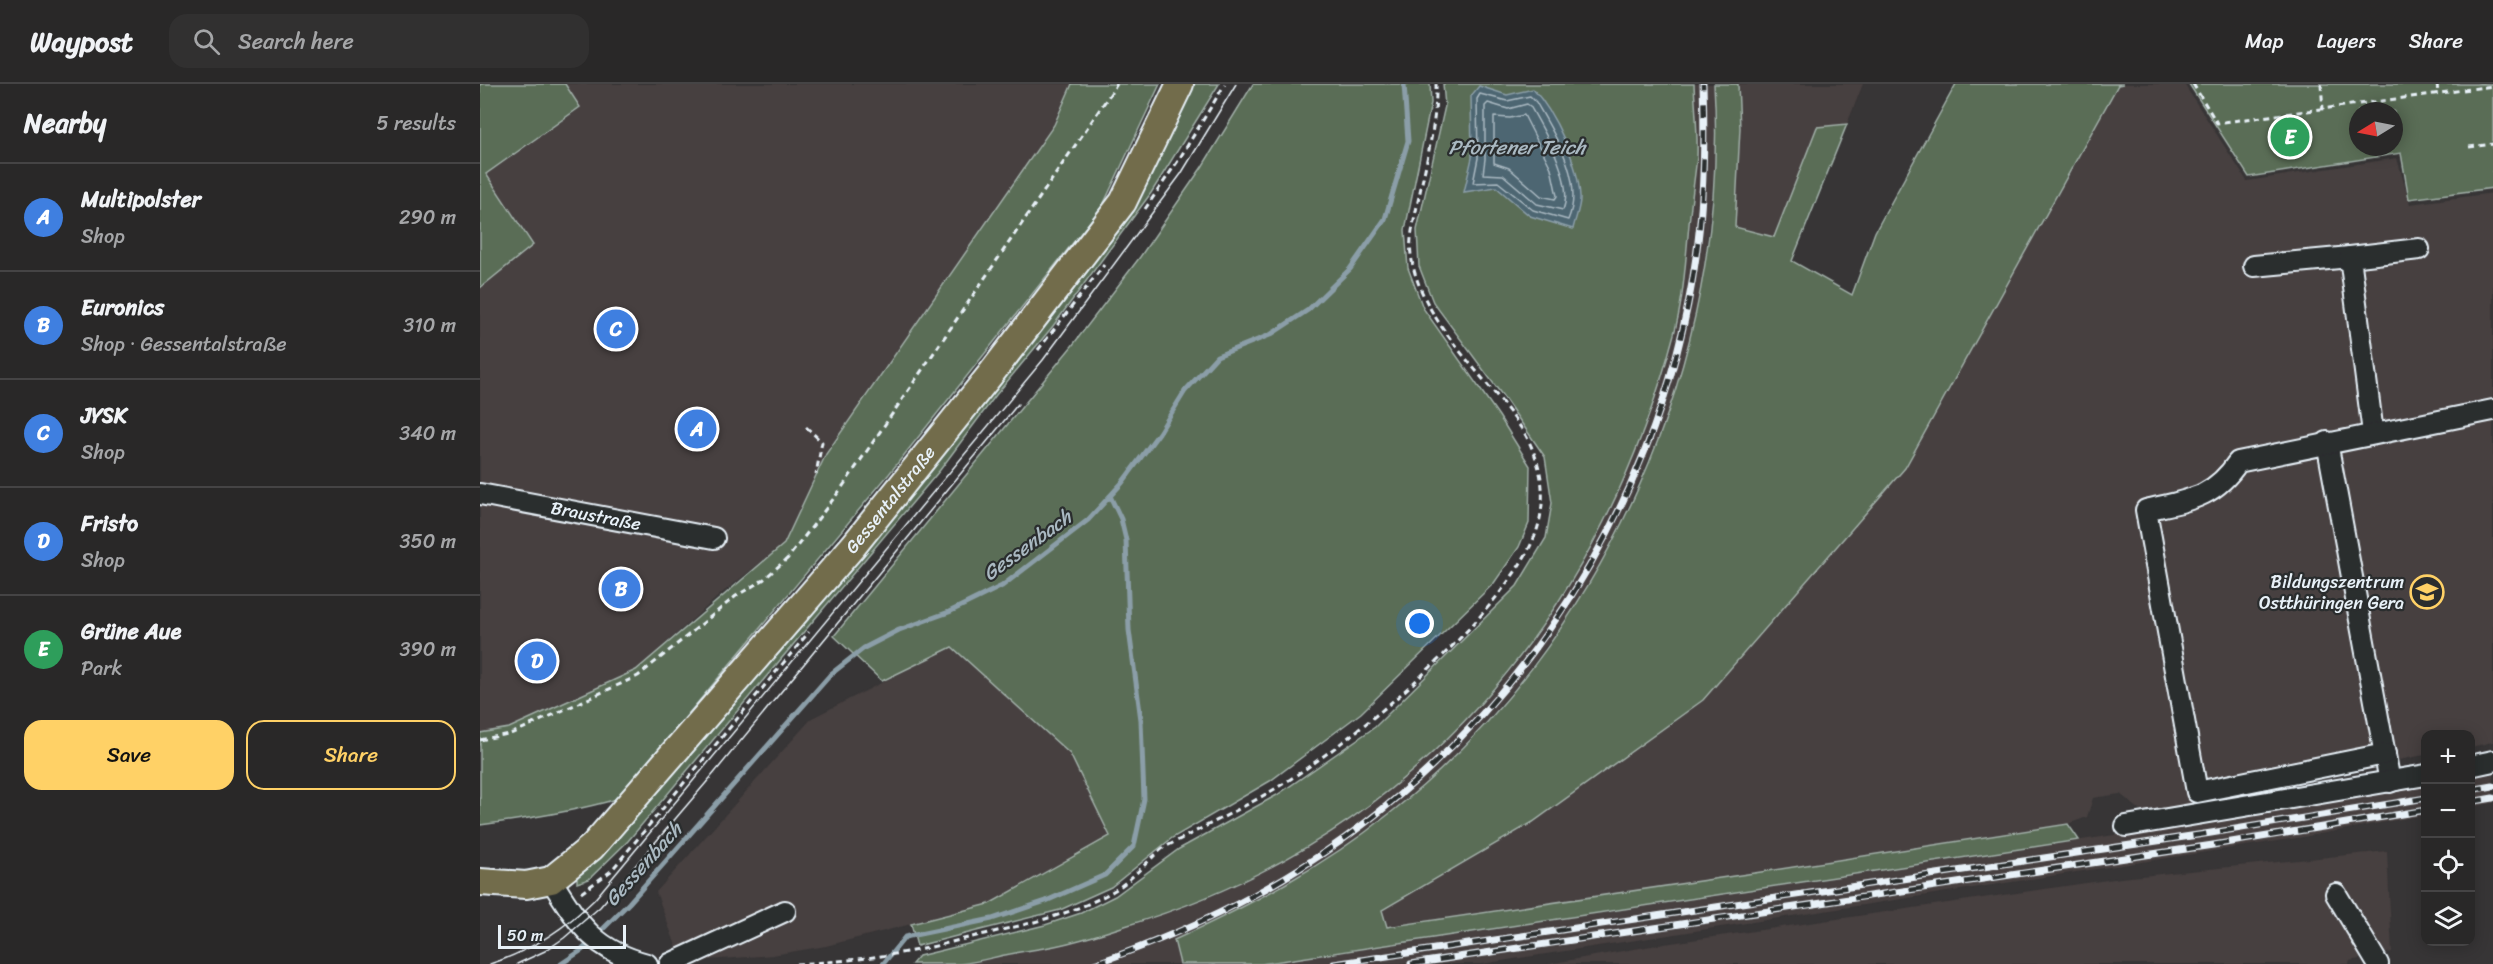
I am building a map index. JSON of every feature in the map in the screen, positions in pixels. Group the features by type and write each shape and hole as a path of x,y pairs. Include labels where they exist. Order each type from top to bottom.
{"main road":[{"name":"Gessentalstraße","path":"551,880 592,847 854,545 990,375 1123,201 1180,84"},
{"path":"480,882 525,885 551,880"}],"street":[{"path":"2254,266 2419,249"},
{"path":"2350,257 2373,433"},
{"path":"2385,754 2197,792 2174,675 2146,510 2197,498 2214,489 2227,478 2238,462 2327,442 2493,410"},
{"path":"2327,442 2390,782"},
{"name":"Braustraße","path":"480,494 714,538"},
{"path":"2475,765 2493,761"},
{"path":"2126,826 2421,776"},
{"path":"551,880 585,930 606,949 647,964"},
{"path":"2336,894 2378,964"},
{"path":"670,964 678,962 687,954 784,911"}],"path":[{"path":"480,740 513,733 638,676 736,596 764,579 788,558 841,489 1118,84"},
{"path":"796,964 852,960 901,953 1047,920 1080,908 1114,890 1140,871 1149,859 1163,848 1273,789 1312,764 1368,721 1426,670 1482,614 1504,587 1536,532 1543,497 1542,478 1526,435 1427,306 1414,268 1411,240 1432,129 1436,84"},
{"path":"2193,84 2217,123 2493,86"},
{"path":"2321,84 2323,109"},
{"path":"2437,84 2439,94"},
{"path":"2469,147 2493,144"},
{"path":"806,427 822,442 816,474"}],"shaded area":[{"path":"565,84 1072,84 1054,125 826,454 784,544 721,594 636,670 509,728 480,733 480,285 533,244 486,174 580,108"},
{"path":"1694,84 1714,84 1715,161 1703,278 1691,336 1671,408 1619,527 1594,574 1566,619 1523,678 1485,723 1443,767 1390,813 1340,851 1277,890 1174,940 1180,964 960,964 1066,944 1154,917 1216,894 1283,861 1374,801 1432,754 1498,686 1532,642 1563,596 1595,541 1621,486 1650,410 1675,332 1684,281 1697,153"},
{"path":"1738,84 1863,84 1847,124 1817,127 1774,237 1735,226 1740,128"},
{"path":"2184,84 2247,181 2397,158 2410,204 2493,193 2493,413 2322,449 2380,766 2145,814 2120,794 2093,798 2087,817 2068,824 1387,927 1382,910 1533,822 1703,700 1905,468 2118,85"},
{"name":"Bildungszentrum Ostthüringen Gera","path":"2493,418 2493,742 2475,746 2475,730 2421,730 2421,756 2393,761 2335,450"},
{"path":"952,647 1070,754 1110,837 989,904 826,946 773,955 682,962 656,892 812,718"},
{"path":"2493,774 2493,803 2475,806 2475,777"},
{"path":"2421,787 2421,816 2303,837 1482,964 1261,964"},
{"path":"2387,851 2392,952 2350,961 2349,964 1548,964 1657,945 2121,878"}],"green space":[{"path":"480,84 565,84 580,107 486,174 533,245 480,288"},
{"path":"1072,84 1160,84 1103,205 889,474 617,799 549,815 480,825 480,733 509,728 636,670 784,544 826,454 1054,125"},
{"path":"1189,84 1219,84 1151,193 1053,326 996,395 940,470 628,841 589,879 577,883 577,878 588,861 938,451"},
{"path":"1253,84 1430,84 1431,103 1405,230 1408,268 1423,308 1499,416 1530,466 1529,523 1519,547 1494,583 1361,713 1270,781 1172,838 1111,887 1060,910 917,946 911,924 989,904 1110,836 1070,754 952,647 882,681 834,636 1072,346 1140,257 1202,167"},
{"path":"1443,84 1694,84 1697,157 1680,310 1640,438 1597,535 1543,624 1479,705 1406,776 1322,837 1228,888 1104,933 1061,945 971,962 912,964 919,956 1045,925 1081,913 1115,896 1179,849 1277,795 1375,727 1517,586 1546,538 1552,503 1545,457 1433,302 1419,266 1417,230 1445,106"},
{"path":"1714,84 1738,84 1740,128 1735,227 1774,237 1817,127 1847,124 1792,261 1852,295 1875,232 1956,84 2123,84 2118,85 1905,468 1703,700 1533,822 1382,910 1387,927 2068,824 2079,840 1261,964 1180,964 1174,940 1258,899 1338,851 1389,814 1465,745 1533,667 1591,580 1638,488 1675,390 1701,289 1714,187"},
{"path":"2189,84 2493,84 2493,188 2409,199 2402,156 2403,102 2349,102 2349,156 2382,156 2249,177"}],"water":[{"name":"Pfortener Teich","path":"1479,86 1507,95 1533,89 1549,111 1564,139 1578,183 1580,204 1573,229 1530,216 1496,187 1464,192 1472,158 1471,96"}],"waterway":[{"name":"Gessenbach","path":"561,964 582,950 629,903 831,674 864,648 899,630 949,612 1002,586 1088,520 1122,483 1159,433 1185,391 1217,356 1270,335 1308,310 1350,269 1385,219 1408,141 1404,84"},
{"path":"883,964 905,937 992,919 1046,901 1105,875 1134,846 1144,799 1141,720 1129,630 1126,540 1121,519 1110,496"}],"tram line":[{"path":"490,964 533,946 571,920 594,900 1043,360 1181,174 1236,84"},
{"path":"517,964 545,951 564,938 600,907 711,777 1018,404"}],"railway":[{"path":"1094,964 1176,933 1215,915 1254,895 1340,842 1418,779 1488,707 1550,628 1602,542 1645,451 1676,356 1699,236 1703,171 1703,84"},
{"path":"2475,789 2493,786"},
{"path":"2475,801 2493,798"},
{"path":"1334,964 2211,833 2421,799"},
{"path":"1411,964 2213,845 2421,811"}],"place":[{"name":"Grüne Aue","path":"2290,137"},
{"name":"JYSK","path":"616,329"},
{"name":"Multipolster","path":"697,429"},
{"name":"Euronics","path":"621,589"},
{"name":"Bildungszentrum Ostthüringen Gera","path":"2427,592"},
{"name":"Fristo","path":"537,661"}]}
